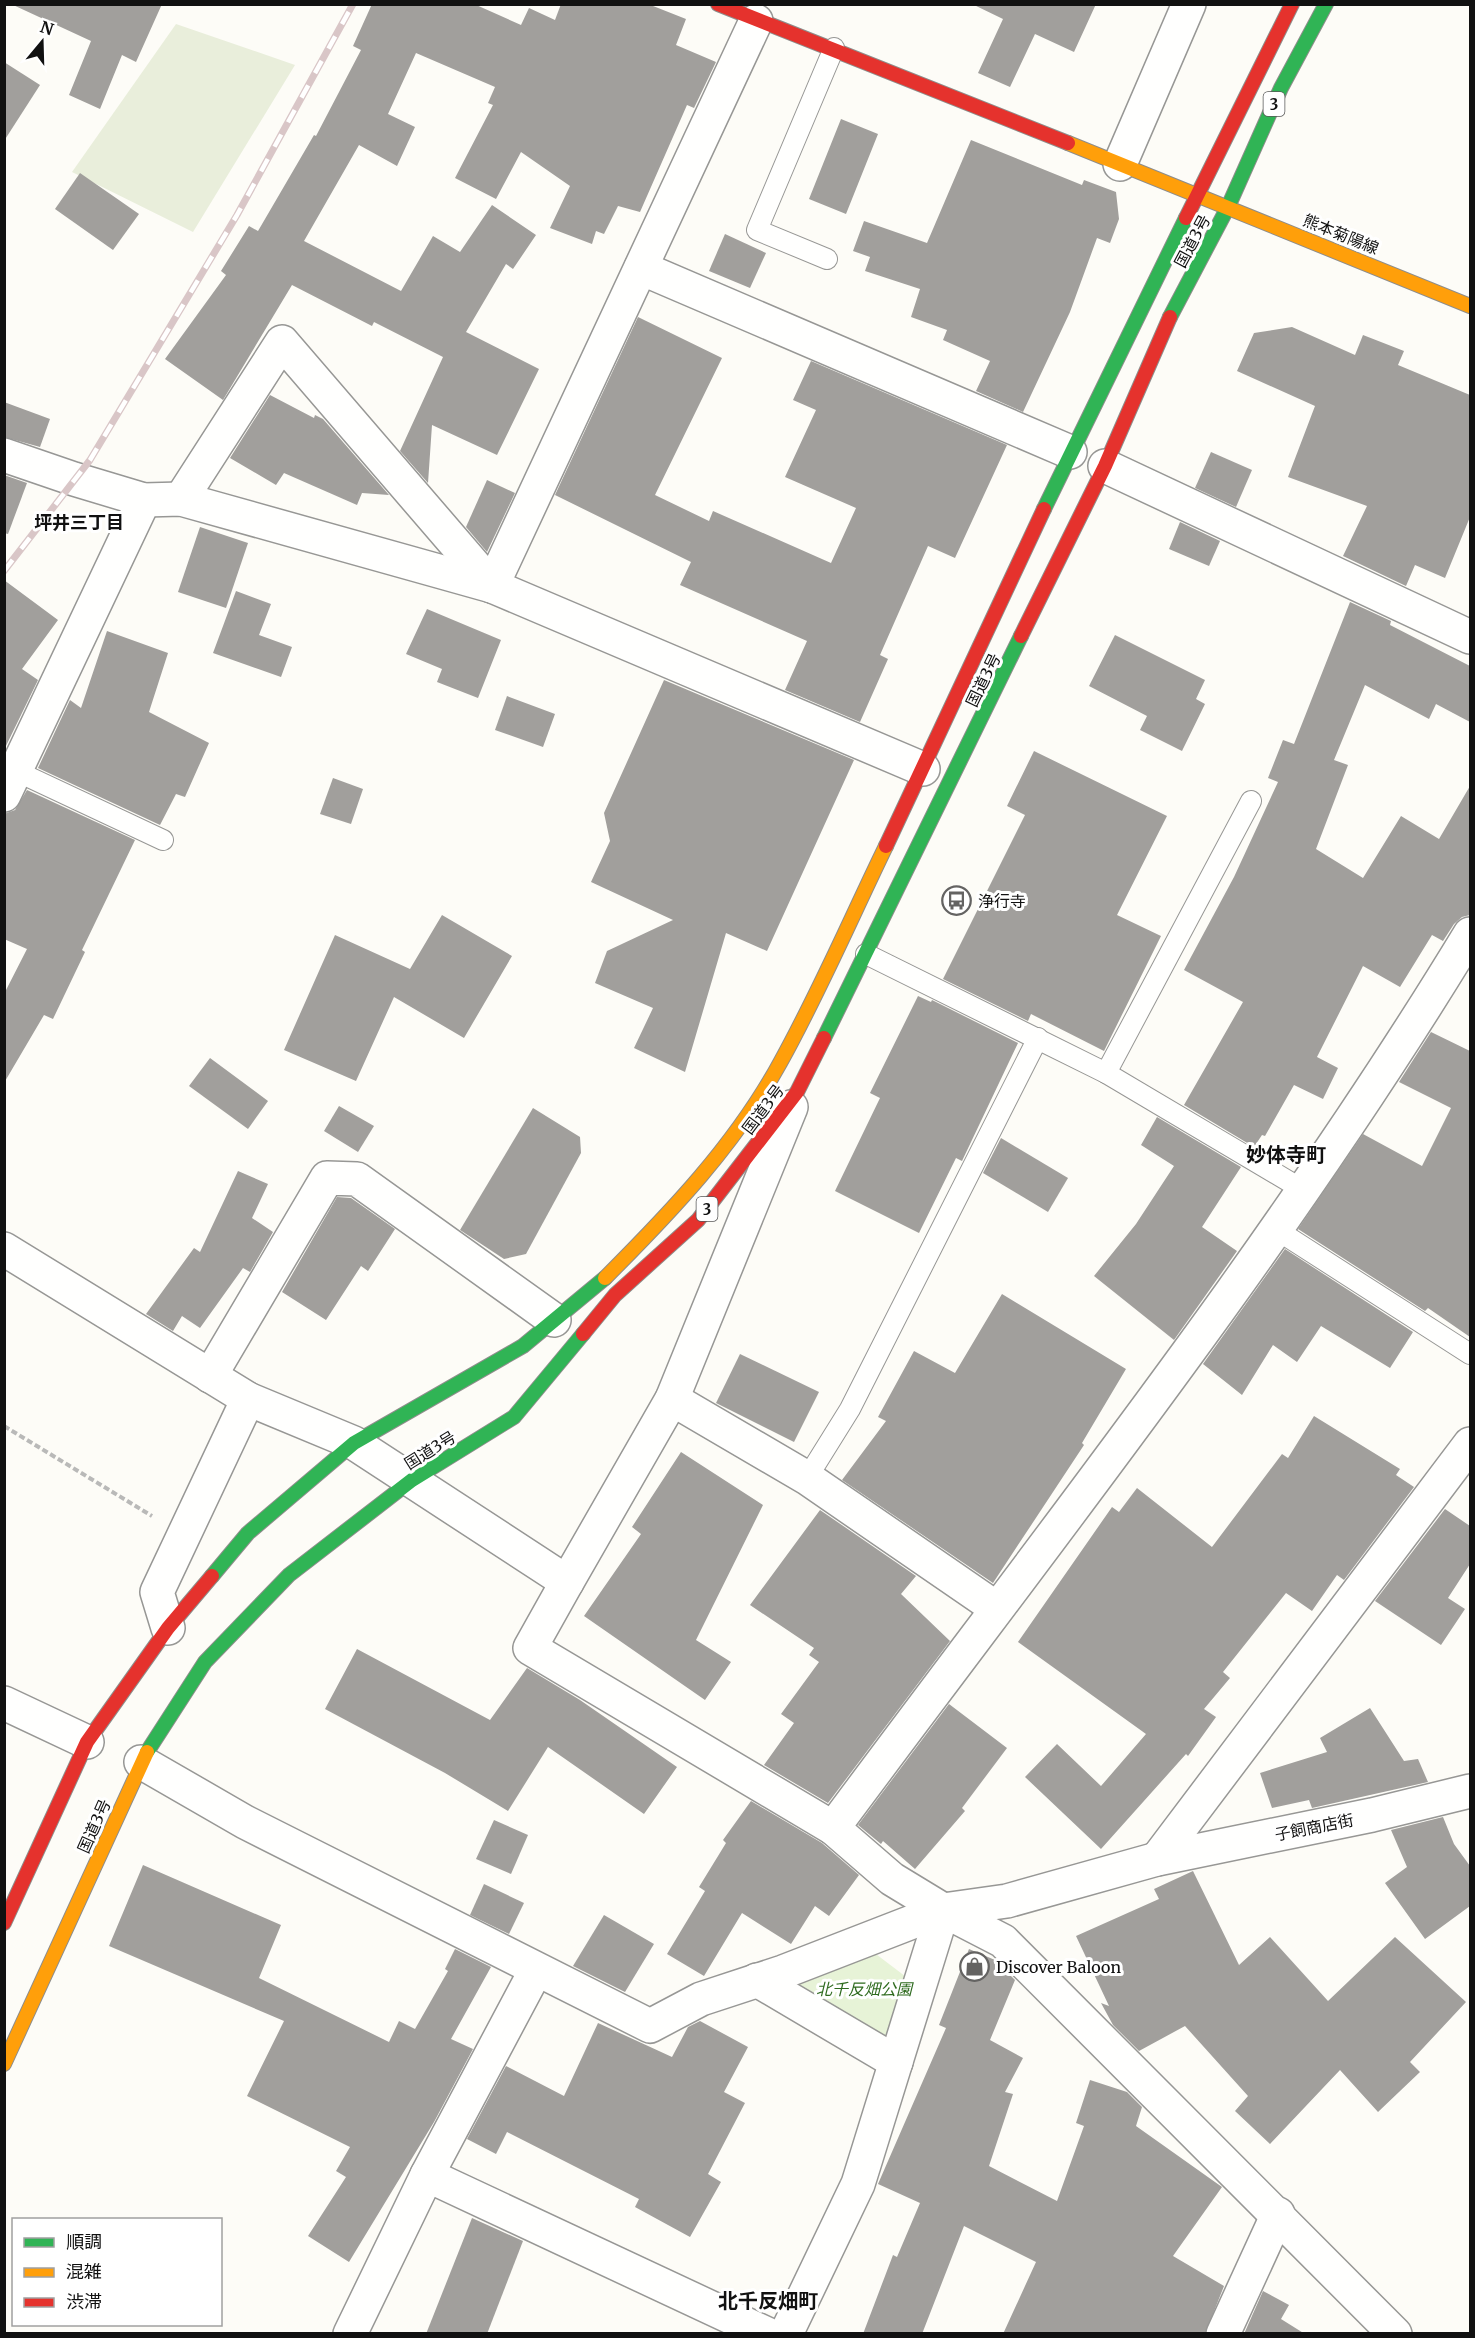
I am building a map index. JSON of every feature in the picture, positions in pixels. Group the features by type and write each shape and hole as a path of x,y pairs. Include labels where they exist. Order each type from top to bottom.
{"main road":[{"name":"熊本菊陽線","path":"718,4 756,21 834,48 1470,306"},
{"name":"国道3号","path":"4,1923 87,1742 168,1628 248,1533 354,1443 523,1346 601,1282 664,1219 723,1149 780,1064 923,769 1070,452 1292,4"},
{"name":"国道3号","path":"4,2064 141,1762 205,1662 289,1575 412,1480 514,1417 615,1295 698,1220 797,1092 867,954 1105,466 1168,321 1228,207 1281,88 1326,4"}],"street":[{"path":"1120,164 1189,4"},
{"path":"492,586 756,21"},
{"path":"641,268 1070,452"},
{"path":"181,499 282,342 492,586"},
{"path":"4,455 144,500 181,499 492,586 923,769"},
{"path":"1105,466 1470,637"},
{"path":"10,783 144,500"},
{"path":"833,1828 996,1608 1144,1415 1305,1191 1470,934"},
{"path":"797,1092 672,1399 530,1648 833,1828 892,1879 943,1910 1003,1941 1278,2214 1395,2334"},
{"path":"210,1376 327,1178 357,1179 554,1320"},
{"path":"4,1249 248,1399 354,1443 567,1582"},
{"path":"168,1628 156,1592 248,1399"},
{"path":"672,1399 807,1478 996,1608"},
{"path":"1157,1859 1470,1444"},
{"path":"4,1703 87,1742"},
{"path":"141,1762 245,1822 536,1970 427,2175 350,2334"},
{"name":"子飼商店街","path":"536,1970 650,2026 701,1999 943,1910 1007,1901 1157,1859 1372,1815 1470,1791"},
{"path":"786,2334 858,2184 943,1910"},
{"path":"757,1980 896,2062"},
{"path":"427,2175 767,2334"},
{"path":"1223,2334 1278,2214"}],"lane":[{"path":"826,259 757,230 834,48"},
{"path":"10,783 163,840"},
{"path":"1106,1073 1251,801"},
{"path":"867,954 1106,1073 1305,1191"},
{"path":"807,1478 850,1409 1038,1038"},
{"path":"1277,1230 1470,1354"}],"path":[{"path":"4,1426 183,1536"}],"green space":[{"path":"176,24 295,65 193,232 72,172"},
{"name":"北千反畑公園","path":"868,1948 914,1983 894,2048 788,1986"}],"building":[{"path":"11,4 162,4 136,62 122,55 100,109 69,95 91,41"},
{"path":"372,4 474,4 521,25 529,8 555,20 561,4 648,4 686,19 676,45 716,62 694,108 687,105 640,212 618,206 604,234 596,231 592,244 550,228 570,186 521,152 496,199 455,178 493,105 488,103 495,87 416,53 388,114 415,127 397,166 359,145 304,241 401,291 433,236 460,252 492,205 536,235 513,269 506,264 466,332 539,369 497,455 432,425 428,483 400,451 443,357 374,322 372,326 292,285 223,400 165,359 226,275 221,271 249,226 258,231 314,135 316,136 361,50 353,46"},
{"path":"972,4 1096,4 1074,52 1035,34 1010,87 978,73 1003,19"},
{"path":"4,62 40,85 4,141"},
{"path":"841,119 878,134 846,214 809,199"},
{"path":"971,140 1082,185 1084,180 1116,192 1119,219 1110,243 1097,238 1070,312 1023,412 976,391 990,361 943,340 947,330 911,317 920,289 865,271 870,257 853,251 864,221 927,243"},
{"path":"80,173 139,214 113,250 55,209"},
{"path":"725,234 766,253 750,288 709,271"},
{"path":"638,317 722,358 655,495 709,521 713,511 831,563 856,508 785,477 816,410 793,400 811,361 1007,445 955,558 928,546 880,655 888,659 860,722 785,690 807,641 680,585 691,562 555,495"},
{"path":"1292,327 1355,355 1363,335 1404,351 1398,365 1470,395 1470,517 1445,578 1415,565 1406,586 1343,556 1367,506 1288,477 1315,406 1237,371 1254,333"},
{"path":"270,395 314,418 315,415 323,419 389,495 362,493 357,505 284,473 276,485 230,458"},
{"path":"4,402 50,419 40,447 4,437"},
{"path":"1211,452 1252,470 1236,507 1195,488"},
{"path":"4,475 27,483 8,534 4,533"},
{"path":"487,480 515,493 487,552 466,527"},
{"path":"1180,522 1220,541 1209,566 1169,549"},
{"path":"200,527 248,543 226,608 178,592"},
{"path":"4,580 58,620 22,669 38,680 4,750"},
{"path":"236,591 271,604 259,635 292,647 281,677 213,653"},
{"path":"1350,602 1391,621 1390,625 1470,666 1470,722 1436,704 1429,719 1365,685 1334,760 1348,765 1316,849 1363,878 1401,816 1439,839 1470,786 1470,915 1462,917 1454,924 1443,941 1432,935 1400,987 1363,966 1317,1057 1338,1068 1323,1099 1294,1085 1265,1136 1262,1135 1254,1147 1184,1105 1243,1002 1184,970 1234,877 1278,782 1268,778 1283,740 1294,744"},
{"path":"427,609 501,640 478,698 437,682 442,669 406,654"},
{"path":"107,631 168,653 149,712 209,743 185,797 176,794 160,825 38,768 70,700 81,708"},
{"path":"1115,635 1205,680 1196,699 1205,704 1182,751 1140,730 1147,716 1089,686"},
{"path":"664,680 854,760 767,951 726,933 685,1072 634,1048 653,1008 595,983 607,951 673,920 591,882 610,841 604,813"},
{"path":"507,696 555,714 543,747 495,730"},
{"path":"1034,751 1167,816 1117,915 1161,936 1104,1051 1031,1014 1028,1021 943,979 1025,815 1007,806"},
{"path":"333,778 363,789 351,824 320,814"},
{"path":"27,790 135,840 82,950 85,952 53,1019 44,1015 4,1083 4,994 27,949 4,939 4,814 15,810"},
{"path":"442,915 512,956 464,1038 394,997 356,1081 284,1050 335,935 410,969"},
{"path":"918,996 931,1002 932,1000 1018,1043 962,1161 956,1158 919,1233 835,1191 880,1098 870,1093"},
{"path":"1431,1032 1470,1051 1470,1337 1428,1308 1425,1311 1298,1229 1363,1134 1422,1166 1451,1108 1399,1082"},
{"path":"210,1058 268,1101 248,1129 189,1086"},
{"path":"339,1106 374,1126 358,1152 324,1131"},
{"path":"533,1108 580,1137 581,1153 526,1254 504,1259 460,1230"},
{"path":"1157,1117 1241,1167 1202,1227 1237,1251 1174,1340 1094,1276 1136,1224 1174,1166 1141,1145"},
{"path":"1001,1138 1068,1178 1048,1212 983,1173"},
{"path":"238,1171 268,1184 252,1218 273,1232 250,1272 243,1268 200,1328 182,1316 173,1331 146,1314 194,1248 200,1252"},
{"path":"337,1197 351,1198 395,1229 368,1271 361,1266 326,1320 282,1292"},
{"path":"1285,1249 1413,1332 1390,1368 1321,1326 1297,1362 1273,1345 1242,1395 1203,1364"},
{"path":"1002,1294 1126,1369 1082,1443 1084,1445 993,1583 842,1480 886,1421 878,1417 914,1351 955,1373"},
{"path":"740,1354 819,1392 794,1442 716,1403"},
{"path":"1314,1416 1400,1469 1396,1475 1414,1487 1344,1580 1337,1575 1312,1611 1286,1593 1223,1672 1230,1678 1204,1709 1216,1717 1188,1756 1186,1754 1101,1849 1025,1777 1057,1744 1101,1786 1146,1734 1018,1642 1112,1507 1119,1512 1137,1488 1212,1547 1282,1454 1288,1458"},
{"path":"681,1452 763,1505 696,1640 731,1662 705,1700 584,1616 641,1534 632,1527"},
{"path":"1445,1509 1470,1526 1470,1564 1448,1598 1465,1609 1441,1645 1375,1601"},
{"path":"820,1510 916,1576 901,1594 950,1641 828,1803 764,1765 794,1723 781,1714 819,1662 809,1655 814,1648 750,1605"},
{"path":"357,1649 490,1720 527,1668 580,1700 677,1767 644,1814 548,1747 508,1811 445,1773 325,1709"},
{"path":"949,1704 1007,1748 962,1808 965,1811 915,1869 883,1841 881,1844 858,1825"},
{"path":"1370,1708 1404,1761 1418,1759 1428,1782 1312,1808 1309,1800 1272,1808 1260,1773 1327,1752 1320,1738"},
{"path":"751,1801 822,1843 859,1875 829,1916 815,1906 791,1944 742,1913 704,1976 667,1954 705,1891 699,1887 726,1843 723,1840"},
{"path":"1443,1817 1454,1844 1470,1866 1470,1906 1425,1939 1385,1883 1407,1867 1391,1830"},
{"path":"494,1820 528,1835 511,1874 476,1859"},
{"path":"143,1865 281,1925 259,1978 389,2042 399,2021 415,2029 448,1971 445,1969 455,1949 491,1967 451,2039 473,2049 434,2122 349,2262 308,2236 346,2177 336,2171 350,2147 247,2096 284,2021 109,1946"},
{"path":"1193,1871 1239,1965 1270,1937 1328,2001 1395,1937 1466,2002 1410,2062 1420,2072 1378,2112 1340,2070 1270,2144 1235,2111 1248,2096 1185,2026 1139,2051 1113,2025 1101,2003 1109,2006 1076,1936 1159,1899 1154,1889"},
{"path":"484,1884 524,1903 509,1934 470,1915"},
{"path":"604,1915 654,1944 625,1992 573,1966"},
{"path":"969,1949 995,1960 1015,1980 990,2040 1023,2058 1005,2092 1013,2094 989,2166 1057,2201 1084,2126 1076,2123 1090,2080 1127,2092 1142,2107 1136,2126 1222,2187 1173,2256 1224,2286 1205,2334 1003,2334 1036,2262 964,2226 922,2334 863,2334 893,2255 897,2257 920,2203 878,2184 946,2028 939,2025"},
{"path":"700,2021 748,2047 724,2092 745,2103 708,2174 721,2182 690,2237 635,2207 639,2199 507,2132 496,2154 467,2139 506,2066 564,2096 598,2023 672,2057 688,2027"},
{"path":"472,2218 523,2241 487,2334 426,2334"},
{"path":"1263,2291 1289,2305 1281,2319 1305,2334 1244,2334"}],"railway":[{"path":"4,571 90,460 237,215 353,4"}],"traffic: fast":[{"path":"1170,317 1228,207 1281,88 1326,4"},
{"path":"1044,509 1186,218"},
{"path":"824,1038 1021,636"},
{"path":"212,1576 248,1533 354,1443 523,1346 605,1278"},
{"path":"147,1752 205,1662 289,1575 412,1480 514,1417 583,1334"}],"traffic: slow":[{"path":"1068,143 1470,306"},
{"path":"605,1278 677,1203 722,1149 763,1093 808,1010 886,846"},
{"path":"4,2064 147,1752"}],"traffic: jam":[{"path":"718,4 1068,143"},
{"path":"1186,218 1292,4"},
{"path":"1021,636 1105,466 1170,317"},
{"path":"886,846 1044,509"},
{"path":"583,1334 615,1295 698,1220 797,1092 824,1038"},
{"path":"4,1923 87,1742 168,1628 212,1576"}],"place":[{"name":"浄行寺","path":"957,901"},
{"name":"Discover Baloon","path":"975,1967"}],"district":[{"name":"坪井三丁目","path":"79,522"},
{"name":"妙体寺町","path":"1286,1154"},
{"name":"北千反畑町","path":"768,2300"}]}
